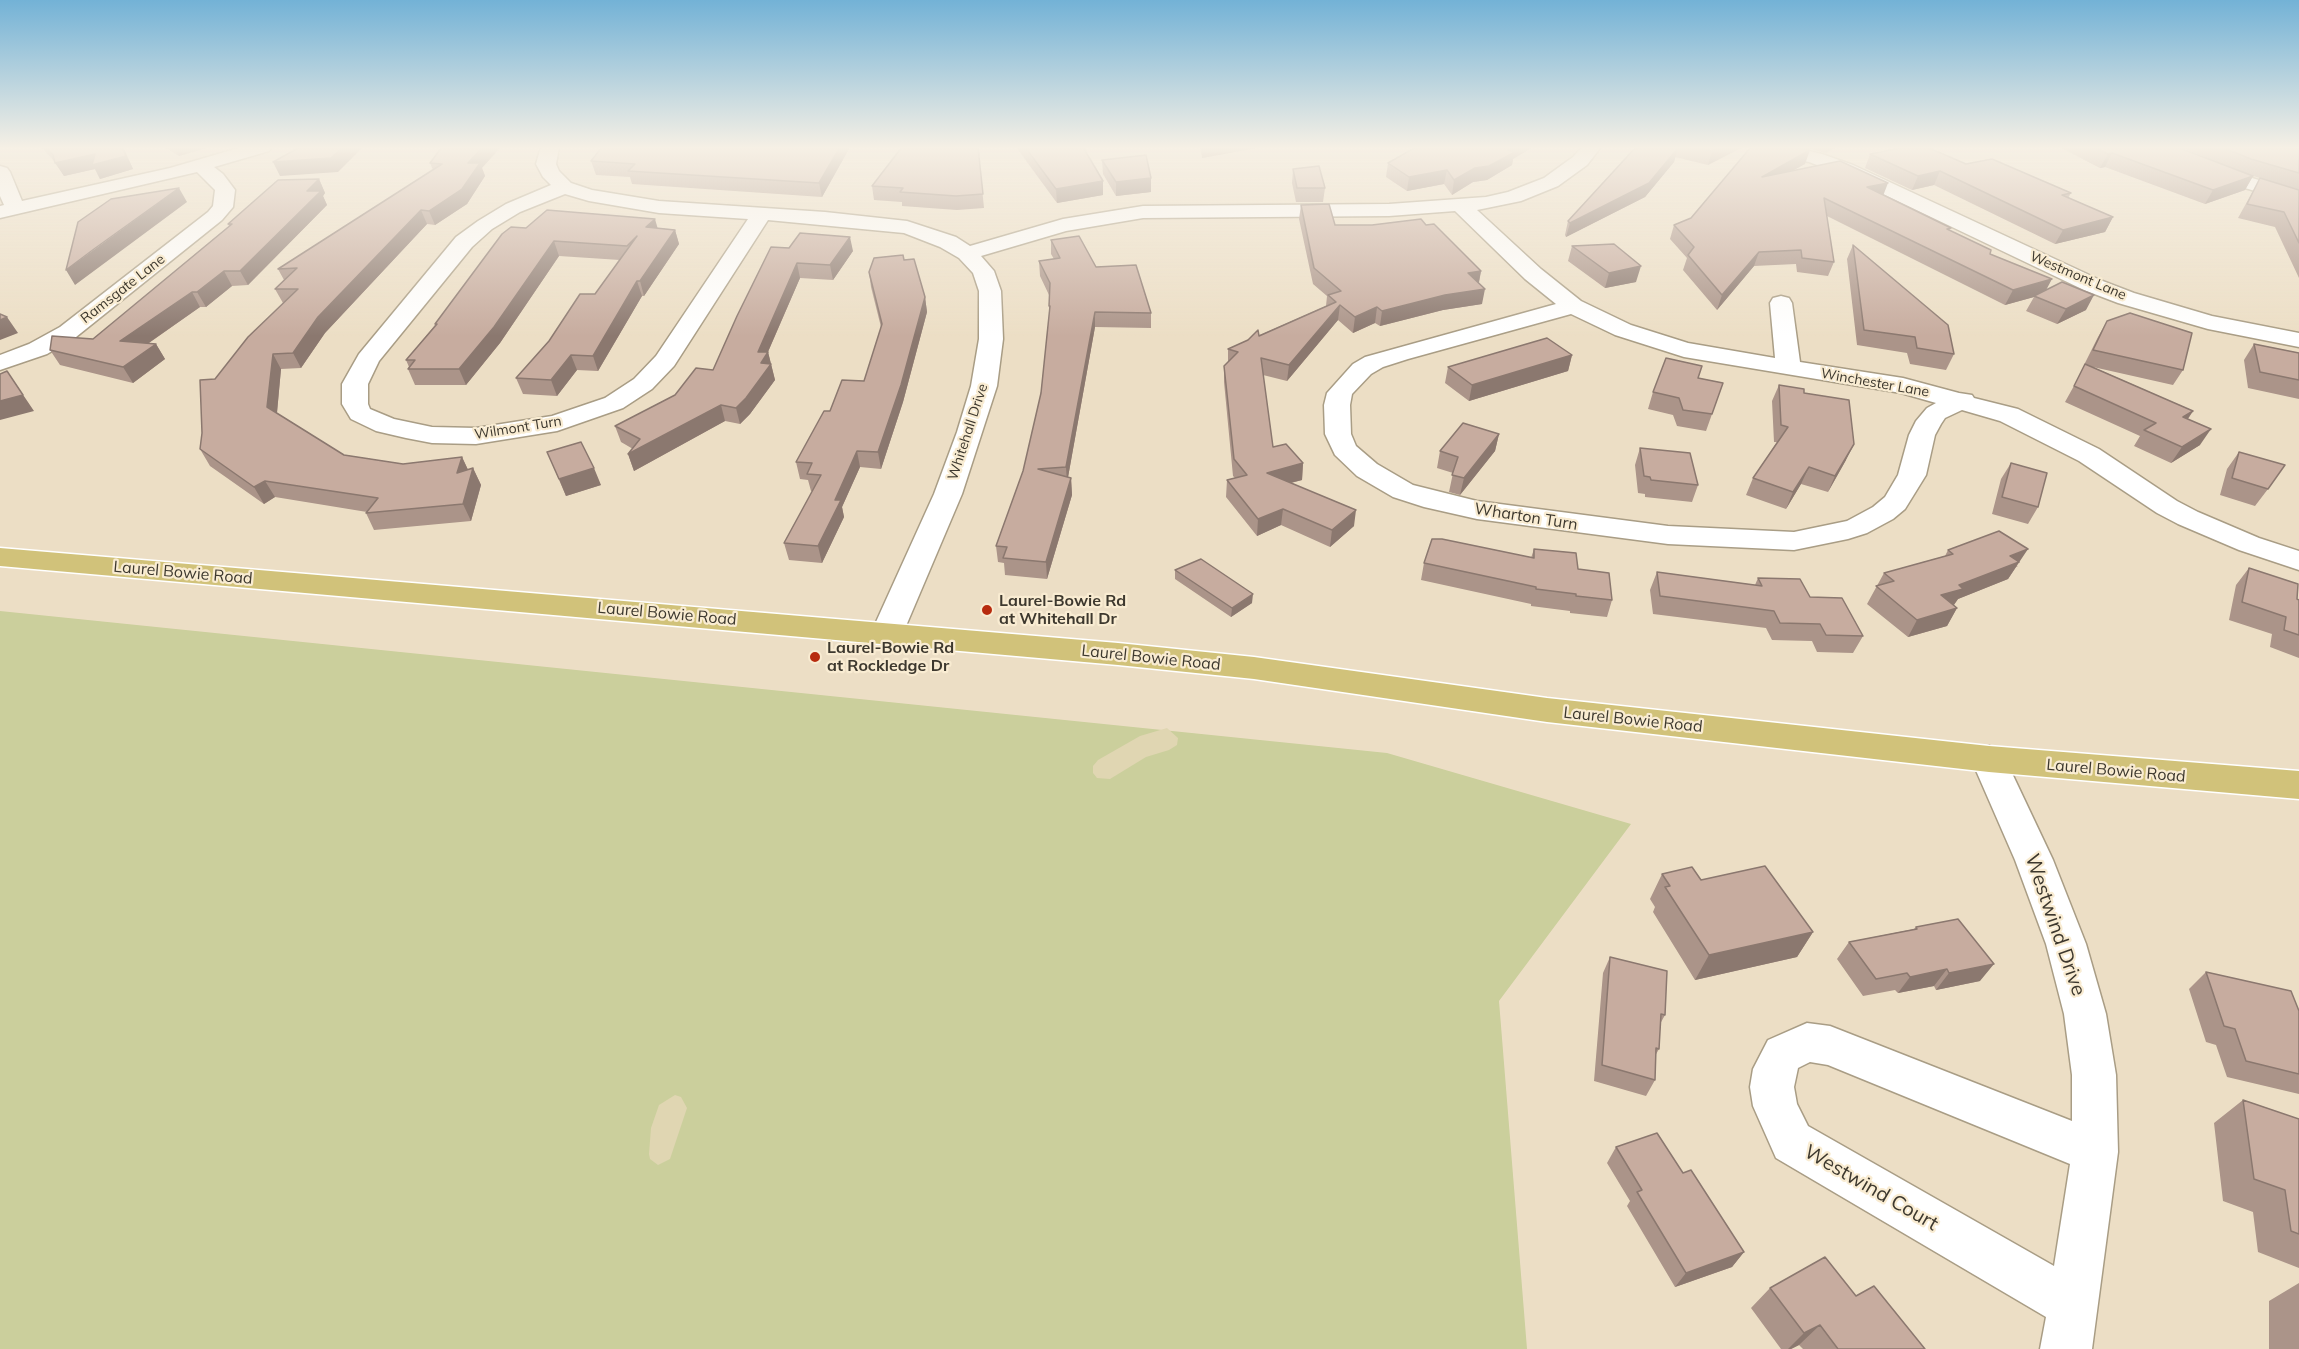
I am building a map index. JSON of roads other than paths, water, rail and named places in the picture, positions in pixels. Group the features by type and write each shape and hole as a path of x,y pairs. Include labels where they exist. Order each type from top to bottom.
{"main road":[{"name":"Laurel Bowie Road","path":"0,557 887,633 1254,668 1548,710 1989,759 2299,785"}],"street":[{"name":"Ramsgate Lane","path":"0,363 38,349 68,332 220,210"},
{"name":"Wilmont Turn","path":"510,210 484,225 464,242 368,358 356,384 355,404 360,414 386,425 406,430 432,435 466,436 502,433 557,423 614,403 643,384 665,361 762,213"},
{"name":"Whitehall Drive","path":"722,210 907,227 948,242 967,253 983,271 990,291 992,312 991,339 984,386 948,494 887,633"},
{"path":"967,253 1063,225 1143,212 1183,210"},
{"name":"Winchester Lane","path":"1465,210 1533,274 1573,306 1653,341 1731,360 1903,386 1963,400 2009,415 2060,439 2188,518 2249,544 2299,561"},
{"name":"Westmont Lane","path":"1932,210 2082,281 2126,298 2208,322 2299,340"},
{"path":"1782,303 1789,369"},
{"name":"Wharton Turn","path":"1573,306 1426,345 1368,366 1347,384 1337,405 1338,434 1344,449 1367,470 1403,491 1434,501 1477,510 1668,535 1794,541 1857,527 1883,513 1895,503 1912,475 1922,435 1929,421 1936,413 1963,400"},
{"name":"Westwind Drive","path":"1989,759 2026,840 2066,944 2085,1014 2094,1075 2095,1152 2069,1326"},
{"name":"Westwind Court","path":"2069,1326 1792,1142 1775,1106 1772,1087 1775,1069 1783,1054 1807,1042 1830,1046 2095,1152"}],"place":[{"name":"Laurel-Bowie Rd at Whitehall Dr","path":"987,610"},
{"name":"Laurel-Bowie Rd at Rockledge Dr","path":"815,657"}]}
